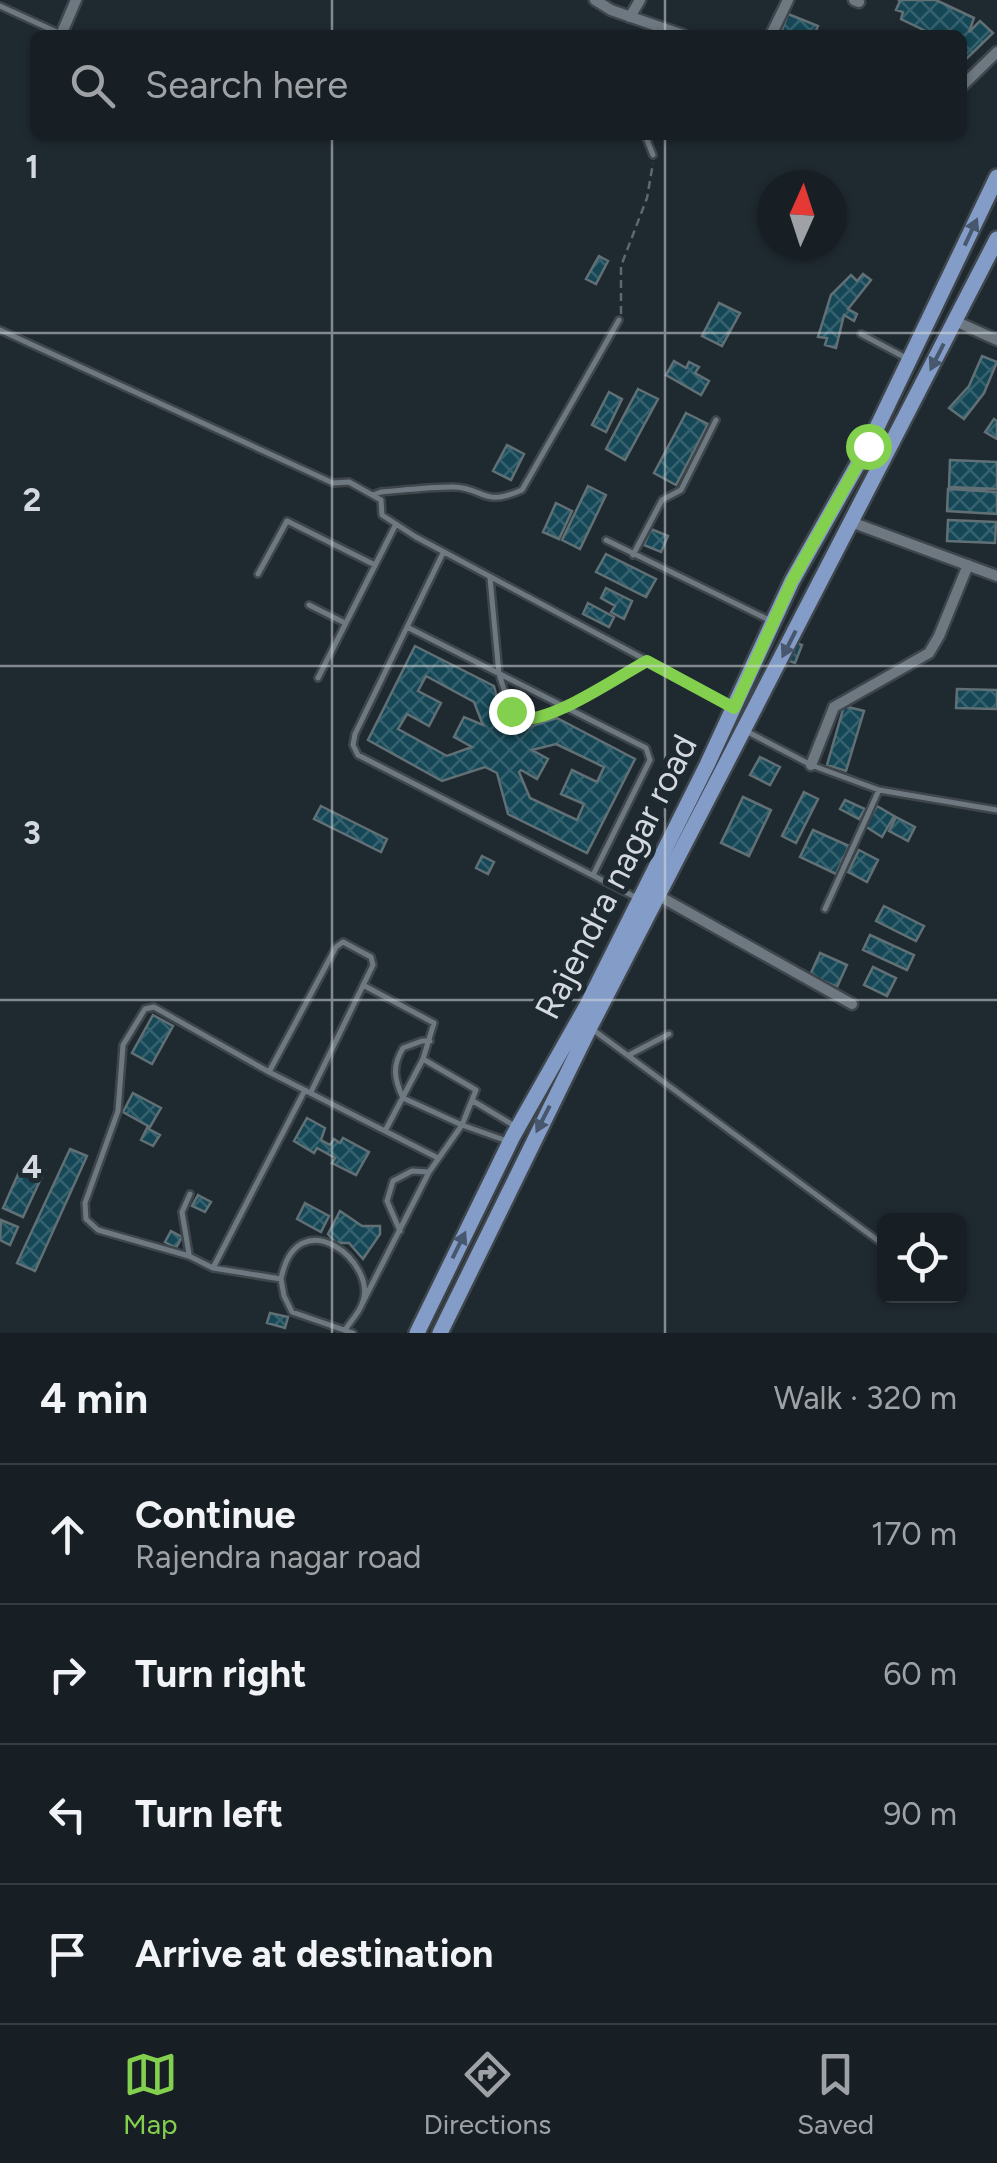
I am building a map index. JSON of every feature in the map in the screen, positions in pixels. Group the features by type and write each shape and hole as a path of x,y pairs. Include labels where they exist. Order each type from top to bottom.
{"main road":[{"name":"Rajendra nagar road","path":"440,1333 590,1027 660,896 715,769 734,708 772,621 868,446 997,177"},
{"name":"Rajendra nagar road","path":"417,1333 514,1135 586,1007 640,899 715,769 745,730 997,239"}],"street":[{"path":"63,30 76,0"},
{"path":"595,0 668,30"},
{"path":"630,17 640,0"},
{"path":"773,30 788,0"},
{"path":"967,81 997,52"},
{"path":"956,321 997,340"},
{"path":"851,522 997,576"},
{"path":"811,764 834,707 928,652 939,636 968,566"},
{"path":"660,896 852,1004"}],"lane":[{"path":"0,6 52,30"},
{"path":"648,140 653,155"},
{"path":"373,496 381,492 458,486 486,498 501,498 522,490 619,320"},
{"path":"0,330 334,483 349,482 381,500 382,515 443,553 734,708"},
{"path":"862,334 911,360"},
{"path":"633,556 662,500 681,490 716,420"},
{"path":"258,574 287,521 375,565"},
{"path":"318,678 396,524"},
{"path":"606,540 772,621"},
{"path":"443,553 352,746 358,755 640,899"},
{"path":"490,578 499,674 509,708 524,718 564,706 647,661"},
{"path":"308,606 345,623"},
{"path":"407,628 646,748 650,760 593,876"},
{"path":"745,730 811,764 879,790 997,810"},
{"path":"825,909 879,790"},
{"path":"213,1268 364,985 373,960 340,944 269,1072"},
{"path":"364,985 431,1020 434,1028 423,1059 385,1130"},
{"path":"281,1279 213,1268 189,1256 98,1230 86,1219 85,1203 118,1111 123,1045 145,1009 154,1007 269,1072 438,1158"},
{"path":"590,1027 877,1240"},
{"path":"630,1054 669,1034"},
{"path":"430,1041 410,1044 396,1059 395,1075 403,1098 462,1125 514,1135"},
{"path":"344,1330 364,1302 428,1172 462,1125 476,1093 474,1088 423,1059"},
{"path":"473,1101 514,1135"},
{"path":"400,1231 387,1201 393,1181 412,1171 428,1172"},
{"path":"189,1256 182,1212 190,1194"},
{"path":"354,1333 292,1312 281,1279 286,1256 315,1239 351,1256 364,1289 364,1302"}],"path":[{"path":"619,320 619,274 647,198 654,170 653,155"}],"building":[{"path":"936,0 974,18 969,32 980,21 993,33 967,58 967,30 924,30 901,19 903,12 896,10 900,1"},
{"path":"788,14 818,26 816,30 782,30"},
{"path":"599,256 608,261 596,284 586,279"},
{"path":"863,274 871,280 848,309 857,314 854,321 844,315 836,348 825,345 827,338 818,337 831,295 851,275 857,281"},
{"path":"719,303 740,313 722,346 702,336"},
{"path":"982,356 997,362 984,393 964,419 949,408 969,386"},
{"path":"674,361 686,368 689,362 699,367 695,373 709,381 701,395 666,375"},
{"path":"638,389 658,399 625,460 606,449"},
{"path":"609,392 622,399 606,432 592,425"},
{"path":"686,413 708,424 676,485 654,473"},
{"path":"994,419 997,421 997,439 985,432"},
{"path":"507,445 524,454 511,480 493,471"},
{"path":"950,460 997,462 997,489 949,487"},
{"path":"588,486 606,495 580,549 562,540"},
{"path":"948,489 997,492 997,514 947,511"},
{"path":"556,503 572,511 559,539 543,532"},
{"path":"948,520 996,522 995,543 947,541"},
{"path":"651,529 668,536 661,552 644,545"},
{"path":"606,554 656,579 646,597 596,572"},
{"path":"606,588 632,601 624,619 611,612 615,606 601,598"},
{"path":"588,603 614,617 609,627 583,614"},
{"path":"793,642 802,645 795,663 786,660"},
{"path":"415,646 494,686 502,717 509,718 510,713 524,720 526,728 557,718 635,759 587,853 508,814 497,773 485,767 442,781 368,740","holes":["426,676 474,702 483,725 464,717 454,737 472,747 447,756 398,729 407,714 429,726 441,703 418,691","556,744 604,767 597,782 572,770 561,794 584,804 577,820 530,798 519,772 537,779 548,759 532,750"]},
{"path":"957,689 997,690 997,709 956,708"},
{"path":"844,706 864,711 846,771 827,765"},
{"path":"760,757 780,767 770,785 750,775"},
{"path":"804,792 818,799 796,843 782,836"},
{"path":"743,797 771,810 749,856 721,843"},
{"path":"845,800 865,809 859,819 840,809"},
{"path":"321,806 387,839 381,852 314,819"},
{"path":"877,806 894,816 882,837 865,826"},
{"path":"896,817 915,827 908,841 889,831"},
{"path":"813,830 849,846 836,874 800,857"},
{"path":"859,850 878,860 867,882 848,872"},
{"path":"482,856 494,862 488,874 476,868"},
{"path":"884,906 924,926 916,941 876,921"},
{"path":"870,935 914,955 907,970 863,950"},
{"path":"820,953 847,965 837,987 810,975"},
{"path":"873,967 896,978 887,996 864,985"},
{"path":"153,1015 173,1026 152,1064 132,1053"},
{"path":"133,1093 161,1108 150,1127 123,1112"},
{"path":"307,1118 325,1128 321,1140 330,1145 334,1139 340,1143 343,1138 369,1152 356,1175 332,1163 335,1158 317,1148 314,1153 294,1141"},
{"path":"147,1128 160,1135 153,1146 141,1140"},
{"path":"70,1149 87,1156 35,1271 17,1263"},
{"path":"24,1161 45,1170 23,1217 3,1208"},
{"path":"198,1195 211,1202 205,1212 192,1206"},
{"path":"305,1203 329,1216 321,1232 297,1219"},
{"path":"340,1211 362,1226 380,1226 380,1234 363,1259 349,1243 336,1243 328,1234"},
{"path":"1,1220 18,1227 10,1245 0,1240"},
{"path":"171,1231 182,1237 176,1248 165,1242"},
{"path":"270,1313 288,1317 285,1328 267,1323"}],"route":[{"path":"511,711 534,718 647,661 734,708 792,581 868,446"}]}
